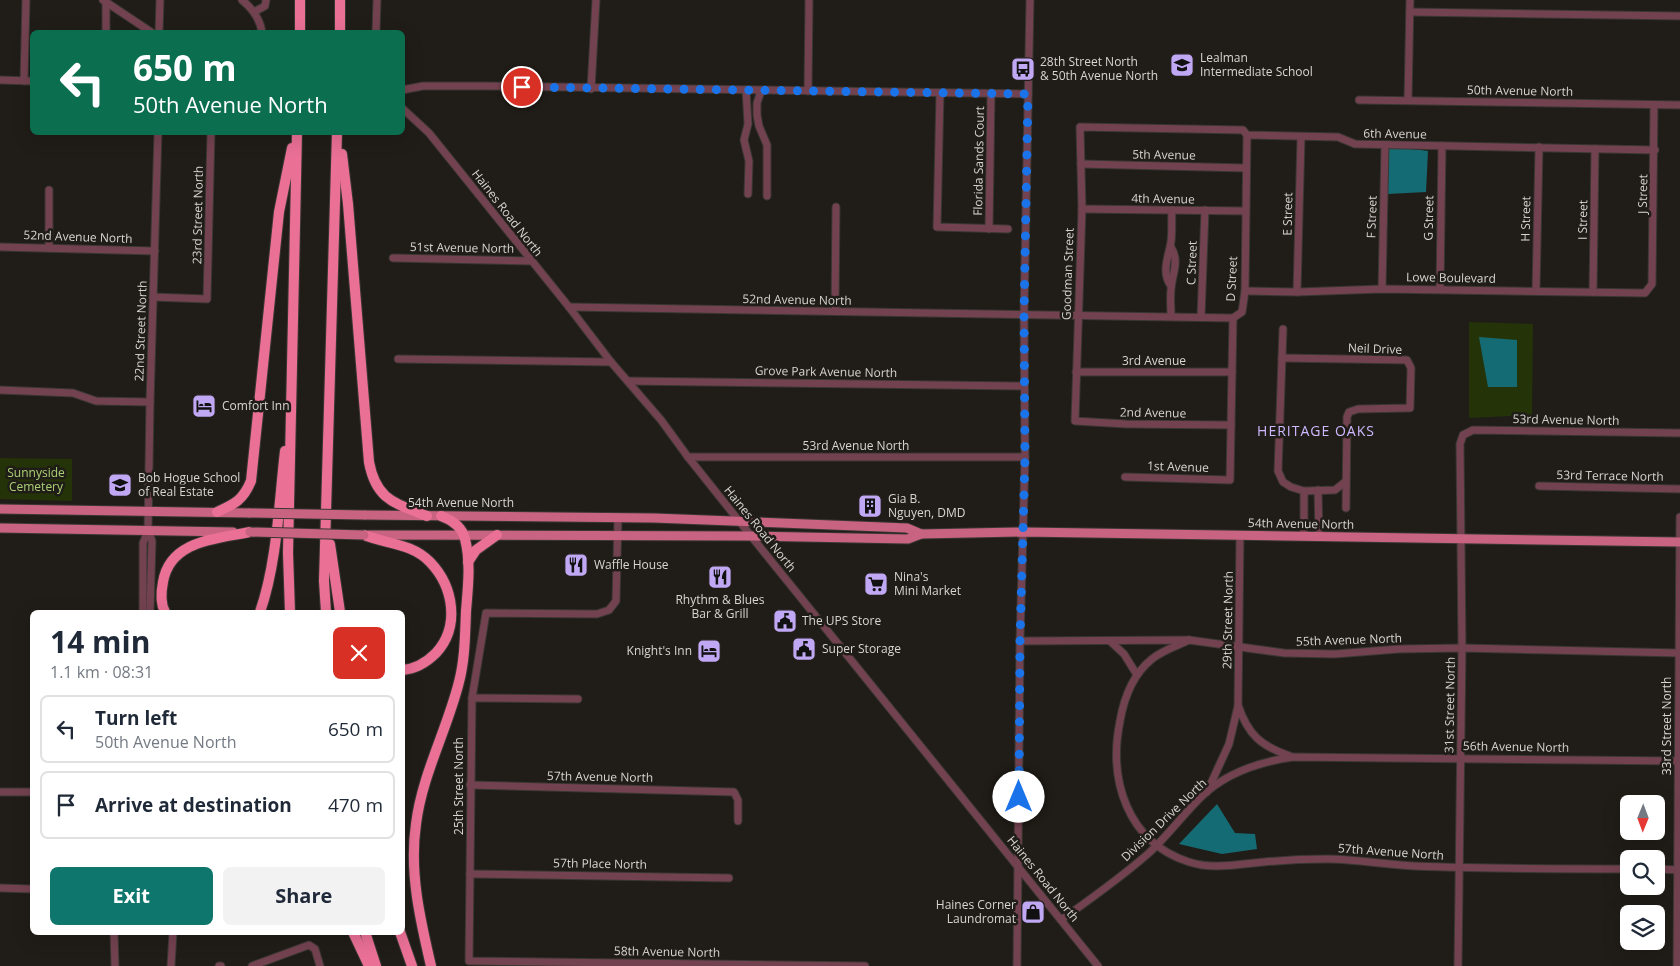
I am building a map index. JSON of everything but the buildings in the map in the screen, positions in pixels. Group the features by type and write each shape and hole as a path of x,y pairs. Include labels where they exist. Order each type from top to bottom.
{"highway":[{"path":"300,0 300,30"},
{"path":"340,0 340,30"},
{"path":"217,512 236,504 246,492 251,481 279,212 295,135"},
{"path":"290,610 288,553 293,385 296,135"},
{"path":"326,610 324,581 338,135"},
{"path":"338,135 348,204 371,474 380,492 386,498 427,516"},
{"path":"261,610 268,589 274,551 293,385"},
{"path":"327,471 330,535 340,610"},
{"path":"431,966 419,910 414,878 413,852 416,823 425,785 455,697 462,667 468,562 463,535 456,524 441,516"},
{"path":"164,610 161,592 163,578 170,563 177,554 196,543 250,532"},
{"path":"364,535 420,553 441,576 448,591 452,609 446,638 429,660 418,666 405,669"},
{"path":"468,562 476,550 497,535"},
{"path":"354,935 369,966"},
{"path":"366,935 376,966"},
{"path":"401,935 412,966"}],"main road":[{"name":"54th Avenue North","path":"0,509 618,517 907,528 921,534"},
{"name":"54th Avenue North","path":"0,528 364,535 751,536 908,539 921,534 1023,532 1680,542"}],"street":[{"path":"24,81 26,0"},
{"path":"159,30 160,0"},
{"path":"242,0 254,12 261,30"},
{"path":"254,12 265,6 266,0"},
{"path":"376,30 377,0"},
{"path":"592,89 596,0"},
{"path":"808,91 810,0"},
{"path":"1017,966 1020,641 1025,457 1024,314 1030,0"},
{"path":"1408,100 1410,0"},
{"path":"104,1 106,30"},
{"path":"104,1 148,30"},
{"path":"1410,12 1680,16"},
{"path":"0,80 30,81"},
{"path":"405,89 423,86 1028,94"},
{"path":"746,90 748,124 744,140 749,161 748,194"},
{"path":"761,91 757,103 757,115 759,126 768,145 767,196"},
{"name":"Florida Sands Court","path":"940,93 937,227 1008,229"},
{"name":"Florida Sands Court","path":"989,229 991,93"},
{"name":"50th Avenue North","path":"1359,100 1680,105"},
{"name":"J Street","path":"1652,284 1655,150 1654,105"},
{"name":"Haines Road North","path":"405,111 429,133 1098,966"},
{"name":"6th Avenue","path":"1080,127 1243,130 1247,135 1338,137 1354,144 1655,150"},
{"name":"Goodman Street","path":"1075,421 1082,209 1080,127"},
{"name":"22nd Street North","path":"150,610 152,541 148,530 148,511 158,135"},
{"name":"23rd Street North","path":"153,297 207,299 211,135"},
{"name":"D Street","path":"1230,480 1233,318 1242,312 1245,291 1247,135"},
{"name":"E Street","path":"1297,292 1301,136"},
{"name":"F Street","path":"1382,289 1385,145"},
{"name":"G Street","path":"1440,289 1442,146"},
{"name":"H Street","path":"1536,291 1539,147"},
{"name":"I Street","path":"1594,292 1596,149"},
{"name":"5th Avenue","path":"1081,164 1246,168"},
{"path":"48,248 49,190"},
{"path":"835,312 836,207"},
{"name":"4th Avenue","path":"1082,209 1245,211"},
{"path":"1171,316 1171,286 1166,274 1172,210"},
{"name":"C Street","path":"1201,317 1205,210"},
{"name":"52nd Avenue North","path":"0,247 155,251"},
{"name":"51st Avenue North","path":"393,258 530,261"},
{"name":"Lowe Boulevard","path":"1245,291 1297,292 1440,289 1646,293 1652,284"},
{"name":"52nd Avenue North","path":"569,307 1024,314"},
{"path":"1024,314 1233,318"},
{"path":"1283,329 1278,471 1283,482 1304,491 1335,490 1345,482"},
{"name":"Neil Drive","path":"1282,358 1407,360 1411,368 1410,408 1349,412 1347,418 1346,508"},
{"path":"398,359 611,362"},
{"name":"3rd Avenue","path":"1076,372 1232,372"},
{"name":"Grove Park Avenue North","path":"628,381 1024,386"},
{"path":"0,390 73,393 96,401 150,402"},
{"name":"2nd Avenue","path":"1075,421 1126,424 1231,425"},
{"name":"53rd Avenue North","path":"1460,444 1463,435 1473,430 1680,434"},
{"name":"31st Street North","path":"1458,966 1462,648 1460,444"},
{"name":"53rd Avenue North","path":"688,457 1025,457"},
{"name":"1st Avenue","path":"1125,477 1230,480"},
{"name":"53rd Terrace North","path":"1539,486 1680,489"},
{"path":"1318,490 1319,536"},
{"path":"1304,491 1304,536"},
{"name":"33rd Street North","path":"1677,966 1680,516"},
{"path":"617,536 618,517"},
{"name":"22nd Street North","path":"142,610 143,543 148,530"},
{"name":"29th Street North","path":"1206,792 1229,744 1238,705 1240,535"},
{"name":"25th Street North","path":"469,961 472,698 486,613 597,614 609,610 616,601 617,536"},
{"name":"55th Avenue North","path":"1020,641 1112,642 1189,640 1284,653 1335,654 1399,649 1462,648 1679,652"},
{"name":"57th Avenue North","path":"1189,640 1166,650 1152,659 1138,675 1128,691 1117,732 1116,756 1119,783 1125,803 1132,818 1144,834 1170,854 1188,862 1206,866 1228,867 1262,862 1343,859 1410,866 1460,868 1620,869"},
{"path":"1112,642 1124,654 1138,675"},
{"path":"472,698 578,699"},
{"name":"29th Street North","path":"1238,705 1242,717 1254,737 1264,745 1293,757"},
{"name":"56th Avenue North","path":"1293,757 1460,757 1679,761"},
{"name":"Division Drive North","path":"1061,920 1127,872 1157,844 1206,792 1242,770 1259,763 1293,757"},
{"name":"57th Avenue North","path":"470,785 730,792 737,795 738,821"},
{"path":"0,792 30,792"},
{"path":"1665,870 1679,870"},
{"name":"57th Place North","path":"470,874 729,878"},
{"path":"0,888 30,889"},
{"path":"114,935 115,966"},
{"path":"171,966 173,935"},
{"path":"252,966 309,945 315,949 320,966"},
{"name":"58th Avenue North","path":"469,961 865,966"}],"green space":[{"path":"1469,322 1533,324 1532,415 1469,418"},
{"name":"Sunnyside Cemetery","path":"0,458 72,459 72,501 0,499"}],"water":[{"path":"1388,146 1428,151 1426,192 1388,194"},
{"path":"1479,337 1517,340 1517,387 1488,387"},
{"path":"1217,804 1235,833 1255,834 1257,849 1222,854 1179,844"}],"place":[{"name":"Lealman Intermediate School","path":"1182,65"},
{"name":"28th Street North & 50th Avenue North","path":"1023,69"},
{"name":"Comfort Inn","path":"204,406"},
{"name":"Bob Hogue School of Real Estate","path":"120,485"},
{"name":"Gia B. Nguyen, DMD","path":"870,506"},
{"name":"Waffle House","path":"576,565"},
{"name":"Rhythm & Blues Bar & Grill","path":"720,577"},
{"name":"Nina's Mini Market","path":"876,584"},
{"name":"The UPS Store","path":"785,621"},
{"name":"Super Storage","path":"804,649"},
{"name":"Knight's Inn","path":"709,651"},
{"name":"Haines Corner Laundromat","path":"1033,912"}],"district":[{"name":"HERITAGE OAKS","path":"1316,431"}],"route":[{"path":"522,87 1028,94 1024,314 1025,457 1020,641 1019,797"}]}
